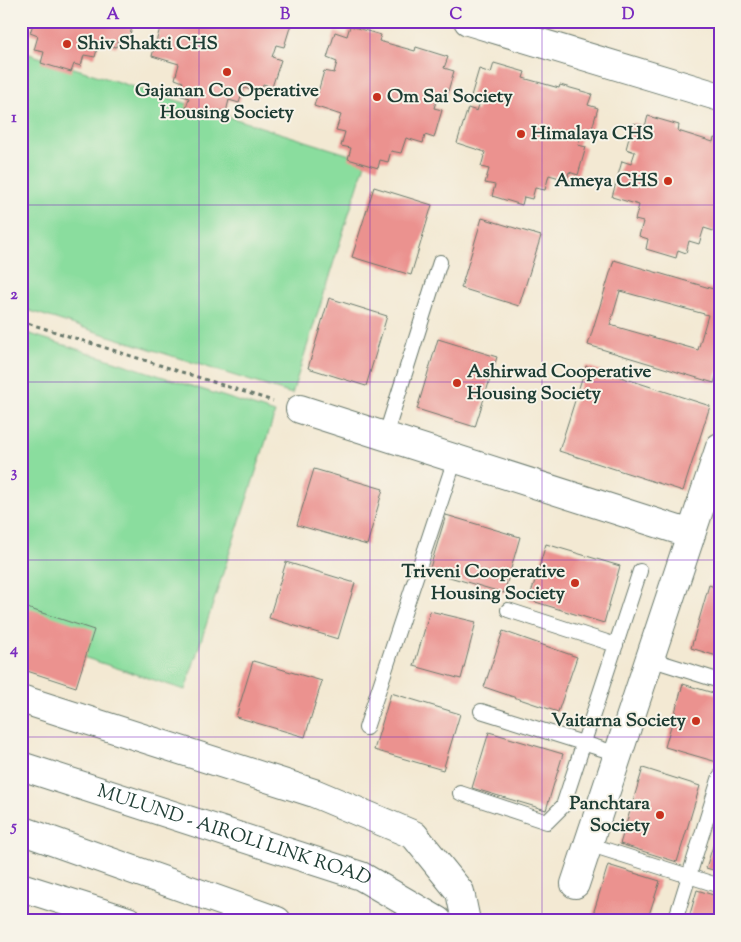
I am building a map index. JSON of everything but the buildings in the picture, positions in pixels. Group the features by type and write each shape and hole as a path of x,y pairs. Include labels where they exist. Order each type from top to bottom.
{"street":[{"path":"468,21 720,98"},
{"path":"300,410 691,534"},
{"path":"575,884 691,534 716,474 720,447"},
{"path":"21,699 314,794 414,835 460,892 466,921"},
{"name":"MULUND - AIROLI LINK ROAD","path":"21,766 361,876 438,921"},
{"path":"21,830 277,921"},
{"path":"21,887 128,921"}],"lane":[{"path":"385,437 440,262"},
{"path":"366,728 455,459"},
{"path":"460,793 547,822 563,806 640,571"},
{"path":"508,610 616,645"},
{"path":"650,659 720,681"},
{"path":"480,711 618,754"},
{"path":"676,921 720,776"},
{"path":"588,844 720,886"}],"path":[{"path":"21,321 300,410"}],"green space":[{"path":"26,53 366,160 292,394 21,308 21,69"},
{"path":"21,331 275,413 185,690 21,637"}],"place":[{"name":"Shiv Shakti CHS","path":"67,44"},
{"name":"Gajanan Co Operative Housing Society","path":"227,72"},
{"name":"Om Sai Society","path":"377,97"},
{"name":"Himalaya CHS","path":"521,134"},
{"name":"Ameya CHS","path":"668,181"},
{"name":"Ashirwad Cooperative Housing Society","path":"457,383"},
{"name":"Triveni Cooperative Housing Society","path":"575,583"},
{"name":"Vaitarna Society","path":"696,721"},
{"name":"Panchtara Society","path":"660,815"}]}
